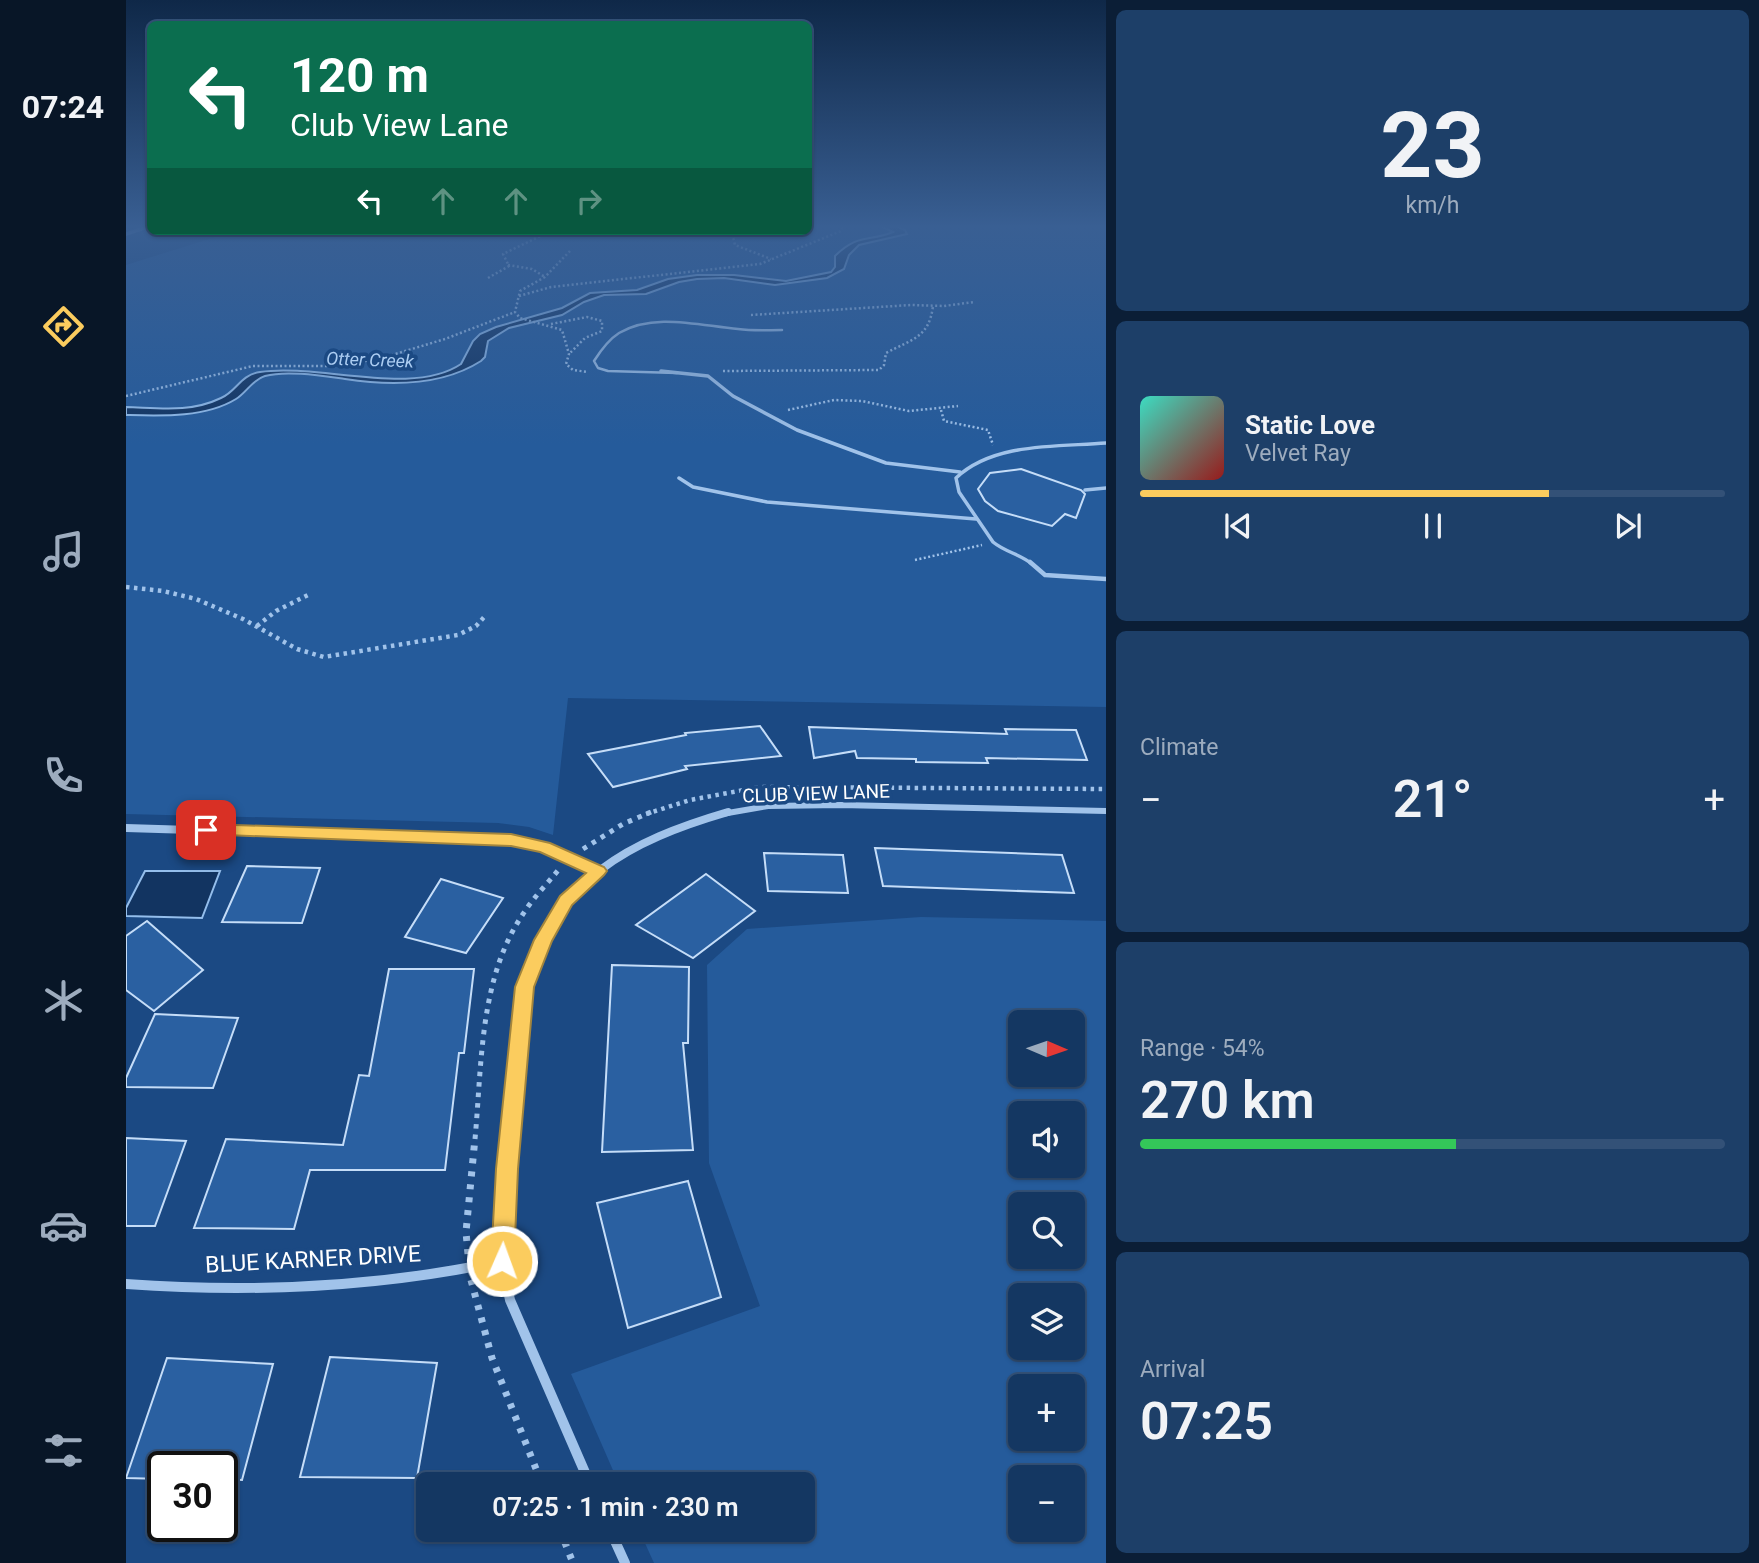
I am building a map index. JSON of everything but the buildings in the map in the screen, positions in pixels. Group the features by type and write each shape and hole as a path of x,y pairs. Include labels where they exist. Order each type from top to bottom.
{"street":[{"name":"CLUB VIEW LANE","path":"585,1472 510,1300 502,1261 507,1169 524,987 543,940 566,901 598,871 641,844 677,827 719,814 768,806 916,805 1106,811"},
{"path":"126,828 511,840 544,847 598,871"},
{"name":"BLUE KARNER DRIVE","path":"126,1284 257,1289 365,1282 469,1269 502,1261"},
{"path":"615,1542 625,1563"}],"lane":[{"path":"782,330 738,330 686,322 654,322 608,339 594,361 603,371 659,370 708,376 733,396 797,430 886,463 960,472"},
{"path":"1106,443 996,454 977,461 960,472 956,478 956,485 976,519 1000,548 1021,555 1045,575 1106,579"},
{"path":"679,478 685,486 698,491 764,502 861,513 928,514 976,519"},
{"path":"1085,490 1106,488"}],"path":[{"path":"514,312 518,298"},
{"path":"751,315 974,302"},
{"path":"708,376 740,369 879,370 884,365 886,353 926,330 931,323 933,306"},
{"path":"514,312 520,318 546,324 564,332 569,354"},
{"path":"126,396 253,366 337,366 382,358 445,339 514,312"},
{"path":"546,324 582,317 602,321 602,331 585,338 569,354 566,364 573,370 603,371"},
{"path":"771,415 834,400 862,401 909,411 958,407"},
{"path":"941,410 944,421 988,430 996,454"},
{"path":"915,560 993,542"},
{"path":"126,587 196,597 257,626 304,654 324,657 458,635 476,626 486,615"},
{"path":"257,626 276,611 308,595"},
{"path":"537,1472 476,1308 466,1232 489,996 504,951 522,915 553,874 617,827 658,809 707,794 760,787 1106,789"},
{"path":"565,1542 573,1563"}],"shaded area":[{"path":"126,298 1106,298 1106,707 568,698 553,835 529,827 498,823 126,814"},
{"path":"581,298 596,298 562,315 509,328 488,341 485,357 481,361 433,380 380,383 305,374 274,374 260,378 236,399 211,410 154,416 126,415 126,407 174,408 209,403 226,395 248,376 260,372 283,370 391,379 417,378 441,373 461,364 473,341 480,334 562,308"},
{"path":"145,871 220,871 202,918 126,916 126,908"},
{"path":"921,917 1106,921 1106,1563 654,1563 644,1542 815,1542 815,1472 614,1472 571,1374 760,1306 709,1163 707,965 747,929"}],"route":[{"path":"206,830 511,840 544,847 598,871 566,901 543,940 524,987 507,1169 502,1261"}],"water label":[{"name":"Otter Creek","path":"370,360"}]}
